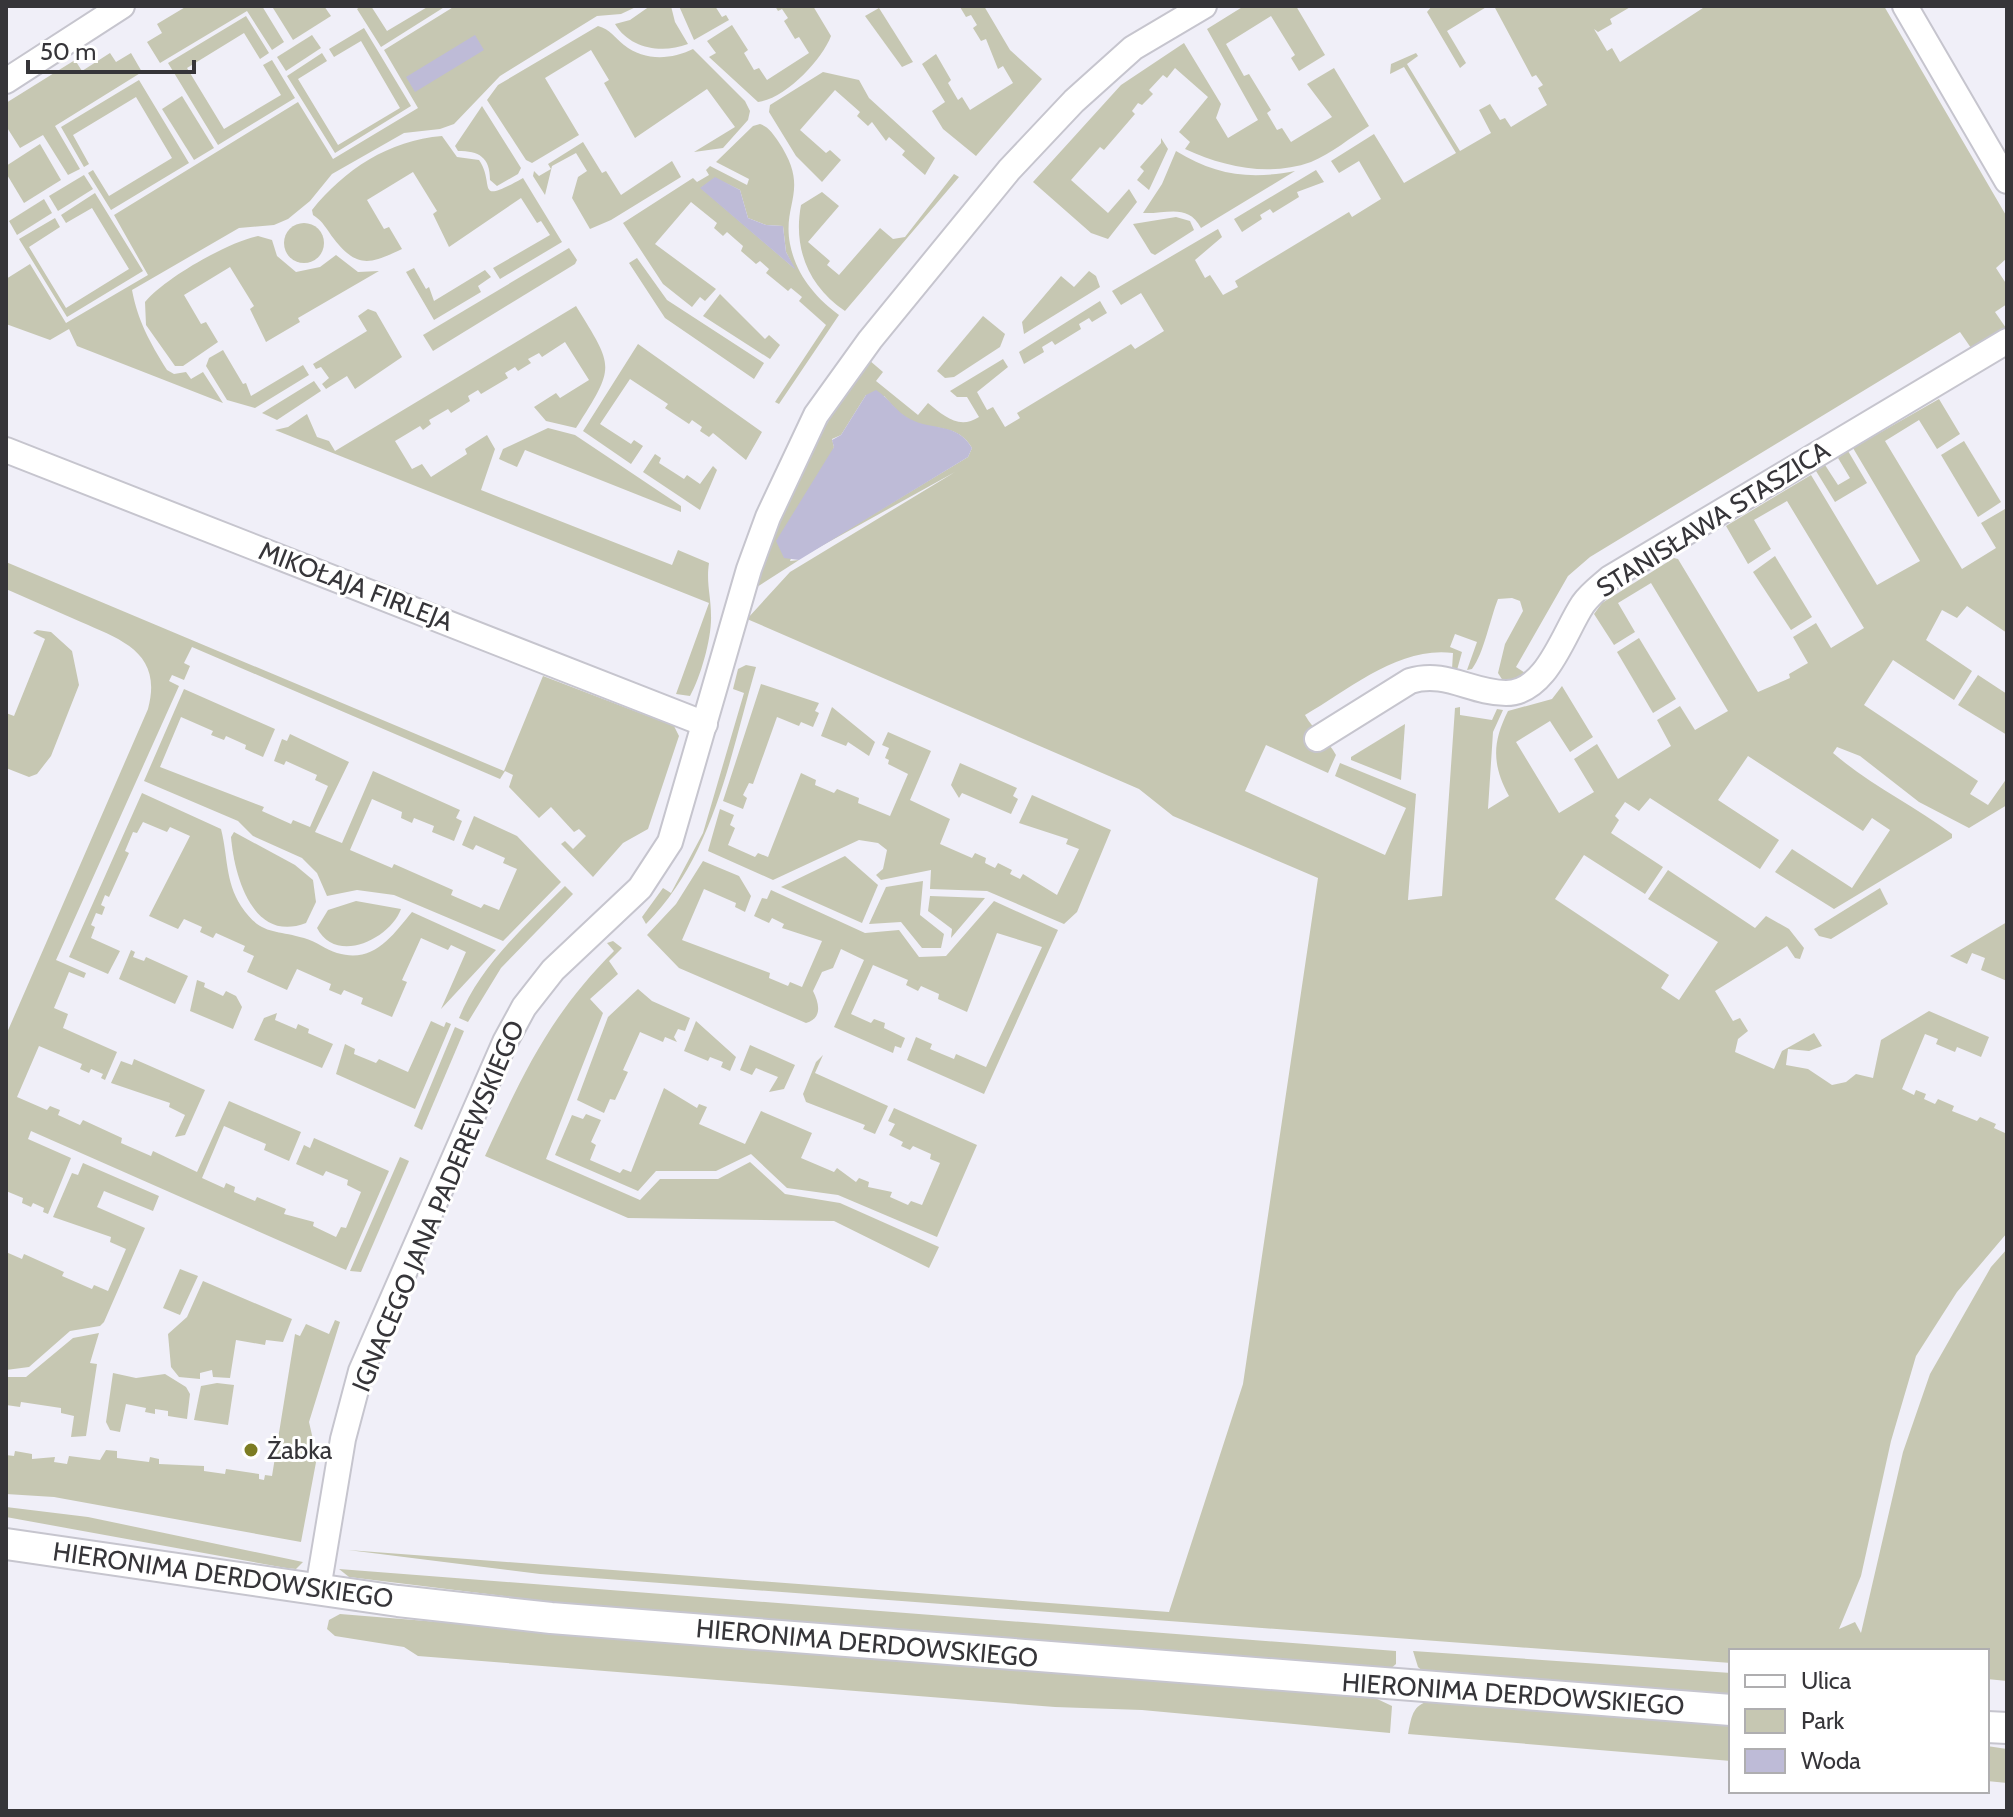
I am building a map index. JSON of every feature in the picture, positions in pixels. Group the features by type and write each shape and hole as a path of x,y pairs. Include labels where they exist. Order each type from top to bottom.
{"main road":[{"name":"HIERONIMA DERDOWSKIEGO","path":"6,1544 318,1589 551,1618 1729,1710"}],"street":[{"path":"6,81 122,6"},
{"name":"IGNACEGO JANA PADEREWSKIEGO","path":"318,1589 343,1439 361,1371 499,1055 524,1007 553,970 640,888 660,860 676,824 735,612 768,517 802,440 838,382 968,218 1074,101 1133,48 1204,6"},
{"path":"1905,6 2007,181"},
{"name":"STANISŁAWA STASZICA","path":"1317,739 1410,681 1425,676 1442,677 1500,692 1529,687 1543,671 1584,602 1610,578 2007,341"},
{"name":"MIKOŁAJA FIRLEJA","path":"6,450 705,724"}],"green space":[{"path":"187,6 262,6 284,42 272,50 247,11 160,63 147,42 162,33 157,24"},
{"path":"324,6 331,16 293,40 273,8"},
{"path":"371,6 387,31 429,6 446,6 381,47 357,9"},
{"path":"455,6 638,6 621,14 597,16 500,76 454,124 440,129 404,133 332,174 310,201 288,219 274,225 239,228 132,290 145,331 167,370 174,374 186,372 191,379 203,372 223,403 77,346 69,329 50,340 6,324 6,279 30,264 66,323 148,275 114,215 298,102 333,159 418,108 384,50"},
{"path":"650,6 671,6 675,22 688,44 668,49 647,47 629,39 615,24 630,20"},
{"path":"679,6 715,6 722,17 726,15 729,20 694,40"},
{"path":"775,6 813,6 831,36 820,56 801,77 780,94 758,102 709,57 716,53 707,41 732,25 748,50 744,53 754,70 759,68 767,80 809,53 799,37 795,39 784,21 788,18 782,9 778,11"},
{"path":"984,6 1010,50 1042,79 976,156 943,129 932,111 945,102 922,64 936,54 958,100 962,97 970,110 1013,83 1003,66 998,69 986,39 981,41 973,28 977,25 971,15 966,17 960,7"},
{"path":"1244,6 1296,6 1325,55 1299,71 1291,58 1295,55 1271,16 1226,44 1244,76 1249,74 1271,110 1267,113 1277,130 1282,128 1291,142 1332,117 1307,84 1334,68 1369,126 1326,155 1295,166 1247,168 1215,161 1185,149 1190,142 1179,132 1208,97 1175,68 1167,78 1163,75 1149,90 1153,94 1142,105 1138,103 1132,111 1135,114 1104,150 1100,147 1071,180 1108,213 1129,189 1137,202 1108,239 1091,233 1033,182 1121,85 1184,43 1221,104 1216,118 1228,138 1258,120 1207,29"},
{"path":"1432,6 1488,6 1447,31 1466,63 1460,68 1427,12"},
{"path":"1494,6 1632,6 1610,19 1612,24 1598,32 1594,29 1607,51 1612,48 1620,62 1706,6 1884,6 2007,217 2007,258 1996,268 2007,285 2007,304 1995,312 2006,328 1971,348 1960,332 1590,557 1568,576 1516,667 1530,676 1505,684 1498,673 1505,644 1523,611 1520,601 1498,599 1472,669 1467,670 1477,642 1455,634 1450,647 1462,652 1457,670 1452,669 1453,653 1433,653 1394,663 1357,682 1305,715 1336,755 1328,773 1266,745 1245,791 1385,855 1406,808 1335,776 1340,763 1416,794 1408,900 1442,896 1455,708 1460,707 1460,715 1492,720 1497,709 1503,710 1493,732 1488,809 1509,796 1499,774 1496,754 1499,733 1508,711 1552,699 1562,686 1593,737 1570,752 1550,721 1516,742 1559,813 1594,792 1574,759 1597,744 1618,779 1671,746 1657,720 1680,706 1695,730 1728,711 1651,583 1618,603 1635,632 1614,645 1594,614 1602,603 1674,558 1678,559 1758,692 1790,678 1789,674 1808,663 1793,637 1816,623 1831,648 1864,628 1787,501 1754,520 1771,549 1748,564 1726,526 1811,475 1877,585 1920,561 1853,448 1939,399 1960,434 1937,449 1919,420 1885,441 1962,569 1996,548 1981,523 2005,509 2007,512 2007,633 1967,606 1957,618 1942,610 1926,640 1972,671 1954,700 1893,660 1864,705 1978,781 1970,794 1988,805 2007,778 2007,805 1969,828 1919,802 1860,756 1837,747 1833,753 1952,834 1952,838 1834,909 1775,872 1792,849 1852,888 1890,830 1872,818 1863,831 1748,756 1718,800 1779,840 1760,869 1650,798 1639,811 1625,802 1615,816 1619,820 1611,833 1663,867 1645,894 1584,855 1555,899 1669,975 1661,988 1679,1000 1718,942 1648,899 1668,870 1755,928 1766,916 1789,929 1804,948 1800,959 1795,958 1787,946 1715,991 1733,1021 1740,1018 1748,1031 1738,1039 1735,1052 1774,1069 1782,1051 1814,1033 1822,1046 1809,1051 1788,1049 1786,1065 1808,1069 1832,1085 1846,1082 1856,1074 1873,1078 1881,1040 1929,1011 1989,1037 1981,1057 1957,1047 1955,1052 1936,1044 1938,1039 1925,1034 1902,1089 1914,1095 1916,1090 1926,1094 1924,1099 1935,1104 1938,1099 1954,1106 1952,1111 1977,1121 1980,1117 1996,1124 1994,1128 2005,1133 2007,1129 2007,1233 1957,1292 1916,1356 1891,1441 1861,1576 1839,1629 1855,1622 1861,1633 1903,1452 1930,1374 1991,1267 2007,1249 2007,1681 1989,1679 1989,1649 1729,1649 1729,1663 540,1574 348,1550 1169,1612 1243,1384 1318,878 1173,816 1139,789 747,619 790,572 955,472 807,554 968,457 972,448 960,435 910,420 884,396 866,395 841,435 832,439 834,447 790,561 799,560 754,589 817,442 869,360 883,372 876,381 918,415 928,403 952,420 965,422 979,417 967,397 957,397 950,391 1003,359 1008,367 977,392 987,410 993,407 1005,427 1020,418 1017,413 1131,344 1135,349 1164,331 1141,293 1121,305 1112,291 1218,229 1222,237 1195,260 1205,278 1210,275 1223,295 1238,287 1235,281 1349,212 1352,217 1381,199 1359,161 1339,173 1331,161 1374,134 1404,183 1456,153 1404,67 1390,74 1391,64 1416,53 1418,56 1407,64 1460,151 1491,133 1479,110 1490,104 1500,120 1505,118 1511,127 1547,105 1538,88 1543,85 1536,75 1532,77"},
{"path":"879,8 913,62 902,67 865,16"},
{"path":"246,16 269,53 260,59 244,33 187,68 224,129 281,95 263,65 272,60 295,98 218,145 168,63"},
{"path":"598,26 640,54 667,57 693,49 745,101 750,111 748,120 723,148 694,152 735,127 707,89 635,138 604,83 609,80 591,50 545,78 579,135 532,163 526,160 487,100 498,85"},
{"path":"364,28 411,106 335,153 287,76 322,53 327,61 298,79 338,145 400,108 361,41 334,57 329,49"},
{"path":"312,35 321,48 286,71 277,57"},
{"path":"110,53 116,62 131,53 142,72 55,126 80,169 68,175 43,135 20,148 6,126 6,103 75,60 82,71"},
{"path":"823,72 859,80 869,98 935,158 925,175 902,155 905,151 889,137 886,141 872,122 868,126 857,116 860,112 835,90 800,130 826,153 830,150 841,160 822,182 796,156 769,112 770,105"},
{"path":"139,80 189,163 111,210 88,173 93,170 109,196 172,158 136,97 73,135 89,164 84,167 61,127"},
{"path":"182,96 214,148 194,160 162,109"},
{"path":"482,106 521,168 518,174 497,186 490,180 488,166 482,157 472,152 458,151 455,146"},
{"path":"760,124 768,129 788,158 794,184 789,217 793,255 808,285 839,315 779,404 775,402 826,325 799,301 802,297 791,288 788,291 766,273 769,269 760,261 756,264 741,251 743,246 727,232 723,236 714,228 717,223 691,202 655,244 716,289 705,301 700,297 692,307 663,284 623,223 693,178 697,182 709,175 706,170 710,166 747,185 749,179 716,162 753,126","holes":["715,178 740,190 748,218 766,225 783,226 786,252 794,268 701,188"]},
{"path":"442,136 457,157 479,160 492,191 523,178 562,242 500,279 493,268 550,235 541,221 537,223 521,198 449,247 433,214 437,211 413,172 367,200 384,229 389,227 402,249 391,254 366,261 351,256 313,215 312,210 338,182 369,160 404,144"},
{"path":"1161,138 1168,149 1149,190 1137,180 1144,171 1140,167 1161,143"},
{"path":"583,142 602,173 606,171 621,195 672,161 681,177 611,220 590,229 572,198 578,177 587,171 576,153 552,166 545,195 533,176 534,171 539,176 551,169 548,164"},
{"path":"40,144 61,180 24,203 6,173 6,166"},
{"path":"1176,151 1205,166 1233,173 1262,175 1295,171 1201,228 1190,215 1183,213 1143,213 1162,184"},
{"path":"1316,170 1324,182 1297,192 1299,197 1273,213 1270,209 1260,215 1262,219 1242,232 1234,219"},
{"path":"954,174 959,177 845,311 821,290 806,265 802,251 799,236 801,205 822,192 839,206 808,242 830,261 827,265 839,275 880,228 893,239 905,237"},
{"path":"84,175 93,189 58,211 49,196"},
{"path":"95,193 143,271 67,317 19,239 55,218 60,227 29,247 66,308 129,269 92,208 66,223 61,215"},
{"path":"44,199 52,213 17,235 9,221"},
{"path":"1176,217 1190,221 1194,230 1155,255 1151,253 1133,224"},
{"path":"304,223 318,229 324,243 318,257 304,263 290,257 284,243 290,229"},
{"path":"258,236 272,240 277,256 296,272 320,267 336,255 358,272 379,271 298,318 300,322 266,342 250,309 254,306 230,267 184,295 201,324 206,322 218,342 183,366 175,366 146,325 145,302 167,282 198,262 230,245"},
{"path":"569,248 577,260 575,264 433,351 423,335"},
{"path":"637,258 667,300 764,363 754,379 665,318 629,263"},
{"path":"414,268 426,289 429,287 434,301 485,270 491,277 478,286 481,292 434,320 406,272"},
{"path":"1089,271 1096,276 1100,287 1024,334 1022,322 1061,276 1074,287"},
{"path":"720,294 765,339 769,335 780,345 770,359 703,316"},
{"path":"1100,301 1107,313 1092,322 1089,318 1079,324 1081,329 1055,345 1052,341 1042,347 1044,352 1024,364 1019,352"},
{"path":"576,306 598,342 605,367 598,391 576,428 546,421 534,407 556,393 560,398 589,380 565,342 542,357 539,353 528,359 531,363 518,371 515,367 505,373 508,378 481,394 478,390 468,396 470,401 451,413 448,409 429,420 431,424 423,430 420,426 395,441 412,469 422,464 431,477 467,454 465,449 487,435 495,449 481,490 672,565 678,550 709,563 710,634 702,667 690,696 676,694 709,603 275,430 288,427 307,414 317,437 329,441 335,451"},
{"path":"368,309 376,312 402,357 355,389 347,376 326,389 322,384 329,378 321,367 316,369 313,364 367,331 358,316"},
{"path":"983,316 1005,334 1000,347 954,377 945,378 937,371"},
{"path":"638,344 762,432 746,460 713,433 709,437 692,420 689,424 665,408 668,404 630,379 600,424 631,444 634,440 643,446 631,464 583,431"},
{"path":"223,350 243,384 246,383 251,396 303,365 309,375 255,408 227,400 206,366 209,358"},
{"path":"314,381 321,391 277,420 262,413"},
{"path":"548,428 575,435 681,506 681,512 525,450 517,467 499,459 503,449"},
{"path":"1964,441 2001,502 1978,517 1941,455"},
{"path":"1848,451 1867,483 1835,502 1816,471 1825,465 1838,485 1850,478 1838,458"},
{"path":"655,454 661,458 659,463 684,479 687,475 700,484 713,466 717,470 700,510 643,472"},
{"path":"1775,556 1812,617 1791,630 1753,572"},
{"path":"6,562 504,771 543,676 674,726 679,736 648,829 623,843 593,877 561,844 565,841 573,849 586,836 579,829 574,832 551,807 539,818 509,787 513,775 505,771 500,779 192,647 184,663 190,666 184,680 172,675 169,681 179,686 56,960 86,973 84,978 69,972 54,1008 68,1014 63,1028 117,1052 105,1080 101,1078 103,1074 91,1069 89,1073 80,1069 82,1064 39,1046 17,1097 47,1110 50,1106 60,1110 58,1115 80,1125 83,1120 122,1138 121,1143 151,1156 153,1151 197,1172 229,1101 301,1132 289,1161 264,1150 266,1144 224,1126 202,1178 224,1188 226,1183 235,1187 234,1192 286,1209 284,1214 314,1222 313,1226 336,1237 341,1227 346,1228 361,1192 347,1185 348,1180 326,1171 323,1176 296,1164 304,1145 310,1148 314,1138 389,1171 346,1270 31,1131 28,1139 71,1158 48,1214 43,1212 44,1208 33,1203 31,1207 22,1203 23,1198 6,1191 6,1035 148,709 151,690 150,674 136,651 96,629 6,589"},
{"path":"37,630 51,632 72,651 79,685 51,756 37,774 29,777 6,768 6,713 14,716 45,639 33,633"},
{"path":"1639,638 1676,699 1653,713 1617,652"},
{"path":"746,665 756,667 717,803 688,868 669,897 646,924 642,917 663,888 671,893 703,833 744,693 733,689 738,669"},
{"path":"1978,675 2007,694 2007,735 1958,705"},
{"path":"761,684 819,703 815,711 819,713 813,727 801,722 799,726 777,717 753,784 749,783 743,795 747,798 743,809 723,801"},
{"path":"184,689 275,729 263,757 245,749 246,745 226,736 224,740 211,735 213,731 181,717 160,767 264,807 262,811 291,824 293,820 310,827 328,786 315,780 317,775 286,761 284,765 274,761 282,739 287,741 290,734 349,762 315,832 342,843 373,771 460,810 456,818 462,821 454,841 432,832 434,826 414,818 412,823 401,818 402,812 372,799 350,850 392,868 394,864 453,890 451,895 481,908 484,904 499,910 517,869 503,863 505,858 476,845 473,850 462,845 474,816 517,836 561,882 503,941 394,895 357,890 327,896 317,873 302,858 253,836 238,821 144,781"},
{"path":"832,707 875,742 869,756 848,742 846,746 821,736"},
{"path":"1405,724 1401,780 1351,760 1351,757"},
{"path":"888,732 931,751 910,800 950,819 940,844 972,858 975,853 986,858 985,863 995,868 998,863 1012,870 1010,874 1020,879 1023,874 1057,895 1079,849 1066,844 1068,839 1019,823 1032,795 1111,830 1077,912 1064,924 987,891 930,889 931,870 881,880 876,875 883,869 887,850 878,843 859,840 773,880 708,851 720,809 734,815 730,825 735,828 728,845 755,857 758,853 768,857 801,773 816,780 815,785 859,798 858,803 890,816 908,774 888,764 889,760 885,758 889,748 882,745"},
{"path":"960,763 1017,788 1013,796 1018,799 1011,814 962,793 959,798 951,785"},
{"path":"142,793 221,829 229,878 236,897 248,916 262,927 308,939 337,953 362,955 381,946 412,912 496,950 441,1009 466,952 451,945 448,950 421,938 402,980 407,982 392,1017 361,1004 363,998 344,990 341,995 329,990 331,984 297,969 287,990 247,972 254,956 243,951 245,946 216,933 213,938 200,932 202,927 184,919 178,929 149,916 190,836 170,827 167,832 143,822 137,833 133,832 125,851 129,853 109,897 105,895 101,905 105,907 102,915 96,913 91,925 95,927 91,938 120,951 108,974 69,957"},
{"path":"234,832 295,865 313,880 316,902 306,923 287,927 272,924 259,915 249,902 236,869 231,837"},
{"path":"845,856 878,885 862,923 781,887"},
{"path":"703,861 739,876 751,896 745,912 735,907 736,903 704,889 682,940 770,973 769,978 788,986 790,982 802,987 822,941 782,928 784,924 772,918 769,923 754,916 762,898 767,899 771,890 865,933 899,930 919,957 946,956 994,901 1058,930 984,1094 907,1060 916,1037 932,1044 930,1049 954,1059 956,1054 986,1067 1042,947 997,933 967,1012 938,999 939,994 921,986 918,991 906,985 908,980 873,965 851,1014 871,1023 874,1019 885,1023 884,1028 905,1038 901,1048 895,1046 893,1053 834,1027 864,960 841,949 833,968 822,972 813,991 818,1005 817,1014 806,1023 679,968 647,935 676,904"},
{"path":"923,881 920,915 944,934 941,948 922,948 901,922 869,924 886,887"},
{"path":"565,886 573,894 501,968 468,1022 459,1018 491,963"},
{"path":"1880,888 1888,904 1831,939 1819,936 1814,929"},
{"path":"930,896 985,898 951,938 952,929 928,911"},
{"path":"356,901 401,909 386,930 362,944 337,945 326,939 317,928 328,910"},
{"path":"2007,922 2007,981 1981,970 1985,958 1972,953 1967,964 1950,956"},
{"path":"613,941 622,948 609,961 618,974 590,999 603,1013 546,1159 640,1200 660,1179 718,1179 750,1162 785,1194 840,1203 939,1247 929,1268 834,1221 628,1218 485,1156 539,1047 572,999 614,951 607,943"},
{"path":"131,950 135,952 133,957 144,961 146,957 188,976 175,1004 119,979"},
{"path":"197,980 223,996 226,991 236,996 242,1007 233,1029 190,1011"},
{"path":"638,989 652,1001 690,1018 685,1031 678,1029 674,1037 677,1042 665,1037 663,1042 640,1032 623,1070 628,1072 615,1100 610,1099 604,1113 577,1100 608,1017"},
{"path":"277,1013 275,1020 296,1029 298,1024 309,1029 308,1033 333,1044 322,1068 254,1040 264,1018"},
{"path":"431,1021 444,1027 446,1022 451,1024 415,1109 336,1074 345,1044 355,1049 354,1054 376,1063 379,1059 408,1072"},
{"path":"696,1021 736,1057 730,1071 721,1067 723,1062 710,1057 708,1061 684,1051"},
{"path":"455,1027 464,1031 422,1130 414,1126"},
{"path":"750,1045 795,1065 784,1089 769,1092 778,1077 756,1068 752,1075 740,1070"},
{"path":"823,1055 815,1073 888,1106 875,1134 863,1129 865,1125 806,1102 803,1094 816,1062"},
{"path":"134,1059 205,1090 185,1135 175,1137 185,1115 169,1107 170,1103 111,1083 121,1061 132,1065"},
{"path":"664,1088 697,1108 699,1104 707,1107 699,1124 745,1144 761,1111 812,1133 801,1158 834,1172 837,1168 856,1182 859,1178 869,1182 868,1187 892,1192 890,1197 908,1205 911,1201 922,1205 940,1163 930,1159 931,1154 913,1146 910,1150 901,1146 903,1142 889,1135 895,1124 888,1121 894,1108 977,1145 937,1237 838,1195 787,1188 751,1154 716,1171 656,1171 638,1191 555,1155 572,1115 583,1119 586,1114 601,1120 591,1142 596,1145 590,1160 620,1173 623,1169 631,1172"},
{"path":"400,1157 409,1161 361,1272 350,1271"},
{"path":"83,1163 159,1196 153,1211 104,1191 97,1207 145,1228 104,1322 100,1326 70,1331 29,1367 6,1370 6,1252 22,1259 24,1254 64,1272 62,1276 92,1289 94,1285 108,1291 126,1249 110,1242 111,1237 53,1217 72,1173 78,1175"},
{"path":"180,1269 198,1276 180,1315 163,1308"},
{"path":"203,1281 292,1319 283,1342 266,1340 265,1345 236,1340 230,1378 213,1377 212,1370 200,1373 200,1379 179,1377 171,1367 168,1334 187,1317"},
{"path":"335,1320 340,1322 309,1422 317,1457 301,1542 54,1497 6,1494 6,1455 14,1456 15,1451 32,1454 32,1459 55,1457 54,1462 67,1464 69,1456 100,1460 106,1450 117,1451 117,1458 149,1462 150,1457 159,1459 159,1464 204,1466 204,1471 225,1474 226,1469 259,1474 259,1479 264,1480 265,1475 272,1476 295,1334 300,1336 306,1324 329,1334"},
{"path":"99,1333 90,1363 97,1364 86,1436 71,1437 74,1416 61,1413 61,1408 21,1402 20,1407 6,1405 6,1377 26,1377 73,1338"},
{"path":"113,1373 136,1378 165,1374 186,1387 190,1394 187,1419 168,1416 168,1411 155,1409 155,1414 145,1412 146,1408 126,1404 120,1432 110,1430 106,1422"},
{"path":"217,1383 234,1385 228,1425 194,1420 201,1386"},
{"path":"6,1507 88,1517 303,1562 296,1569 286,1568 6,1517"},
{"path":"339,1569 1396,1651 1396,1664 1389,1670 576,1605 349,1577"},
{"path":"340,1614 1373,1697 1392,1706 1390,1733 1142,1710 1055,1707 418,1656 404,1647 335,1636 327,1629 329,1620"},
{"path":"1413,1651 1729,1673 1729,1694 1425,1673 1418,1667"},
{"path":"1435,1700 1729,1722 1729,1761 1408,1734 1415,1711"},
{"path":"1989,1746 2007,1749 2007,1783 1989,1781"}],"water":[{"path":"475,35 484,50 415,92 406,77"},
{"path":"715,177 740,190 748,218 766,225 783,226 786,252 796,270 700,188"},
{"path":"876,390 910,419 959,434 972,448 968,457 799,560 784,558 776,541 834,447 832,440 841,435 866,395"}],"place":[{"name":"Żabka","path":"251,1450"}]}
